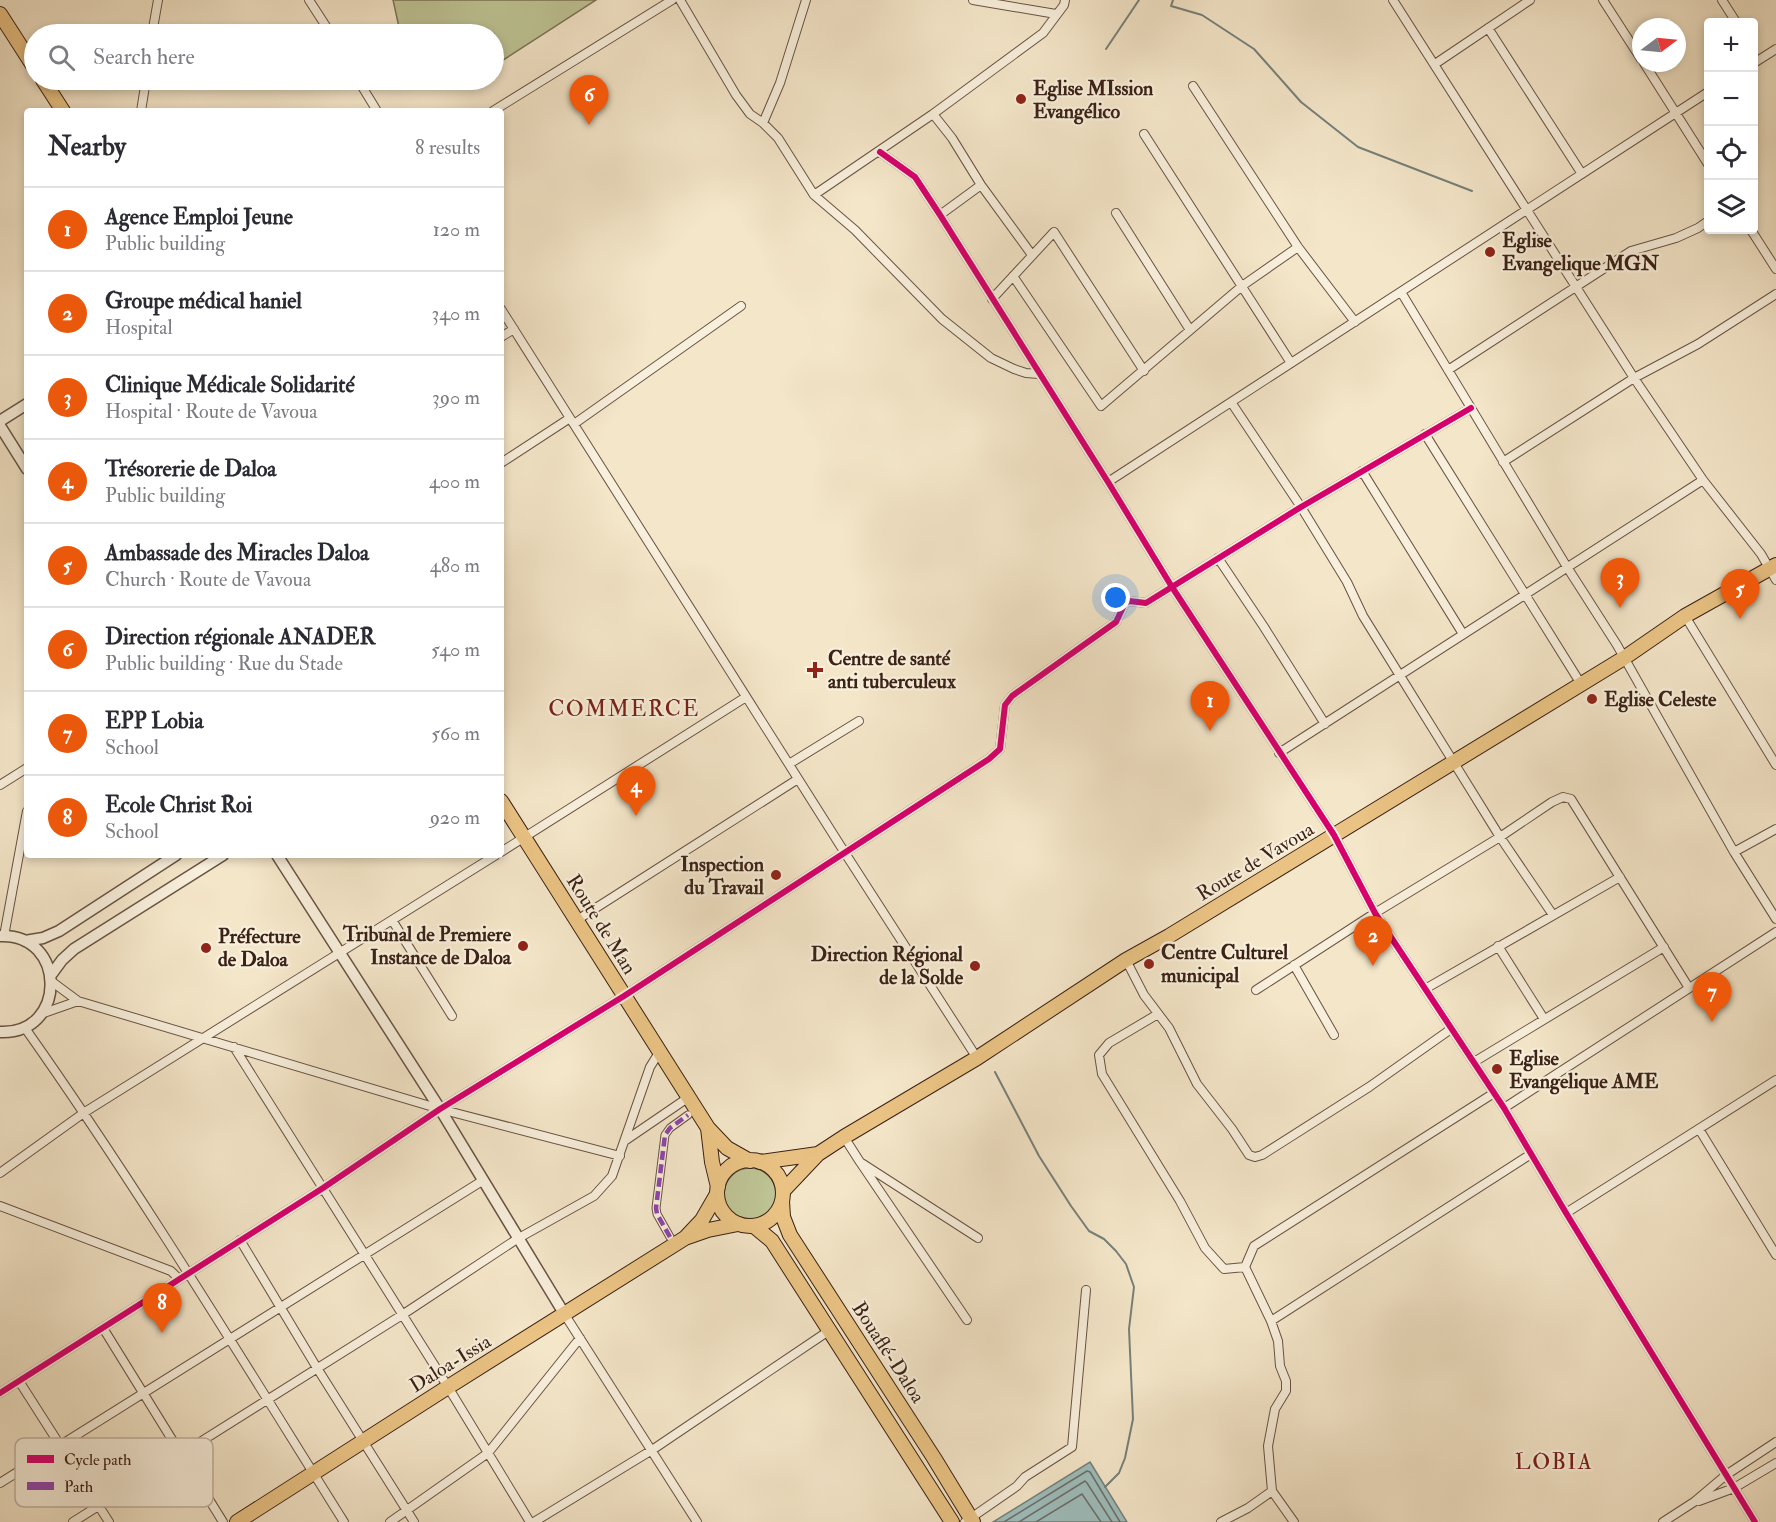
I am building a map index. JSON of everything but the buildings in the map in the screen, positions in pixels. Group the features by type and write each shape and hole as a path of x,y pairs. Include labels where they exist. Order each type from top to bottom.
{"main road":[{"path":"0,14 24,51"},
{"path":"49,90 61,108"},
{"name":"Route de Vavoua","path":"782,1196 818,1155 844,1137 977,1058 1125,960 1169,936 1624,658 1685,616 1774,571"},
{"name":"Route de Man","path":"504,806 660,1051 685,1100 708,1128"},
{"path":"685,1238 708,1230 738,1224 760,1225 772,1218 780,1208 782,1196 776,1173 766,1165 727,1148 708,1128"},
{"path":"708,1128 721,1209 738,1224"},
{"path":"685,1238 702,1220 718,1190 723,1175 732,1166 744,1161 818,1155"},
{"name":"Bouaflé-Daloa","path":"782,1196 783,1217 790,1236 927,1448 969,1520"},
{"name":"Bouaflé-Daloa","path":"754,1226 772,1241 952,1522"},
{"name":"Daloa-Issia","path":"237,1522 685,1238"}],"street":[{"path":"154,24 158,0"},
{"path":"309,0 325,24"},
{"path":"498,108 672,0"},
{"path":"680,0 736,95 750,114 778,138 814,195 876,250 942,319 992,358 1014,369 1039,374"},
{"path":"763,123 780,83 806,0"},
{"path":"973,0 1056,14"},
{"path":"814,195 880,152 1042,33 1065,0"},
{"path":"1393,0 1634,378 1703,480 1774,571"},
{"path":"1435,64 1530,0"},
{"path":"1603,0 1632,45"},
{"path":"1722,0 1733,18"},
{"path":"1488,28 1582,174"},
{"path":"1758,60 1776,49"},
{"path":"1650,72 1704,158"},
{"path":"1193,86 1298,247 1354,322"},
{"path":"141,108 144,90"},
{"path":"364,90 375,108"},
{"path":"1108,482 1704,95"},
{"path":"933,114 1032,255"},
{"path":"1144,134 1291,363"},
{"path":"880,152 915,177 940,214 1172,587 1334,835 1375,913 1504,1108 1755,1522"},
{"path":"940,214 981,185"},
{"path":"1116,213 1190,330"},
{"path":"1448,370 1631,252 1676,238 1704,224"},
{"path":"992,299 1052,233 1056,233 1144,371"},
{"path":"1754,234 1776,269"},
{"path":"1013,276 1102,406 1242,286 1298,247"},
{"path":"1401,292 1624,658 1734,852 1776,919"},
{"path":"1503,462 1634,378 1698,344 1776,294"},
{"path":"504,461 572,421 741,306"},
{"path":"504,314 977,1058"},
{"path":"504,335 514,329"},
{"path":"1231,402 1301,507 1347,582 1363,616 1453,762 1553,915"},
{"path":"0,421 24,406"},
{"path":"0,1393 323,1188 440,1109 624,996 995,755 1000,749 1005,705 1012,696 1116,622 1125,603 1129,601 1146,603 1301,507 1471,408"},
{"path":"0,426 24,464"},
{"path":"1425,434 1581,684"},
{"path":"1362,471 1463,634"},
{"path":"1280,753 1703,480"},
{"path":"1218,558 1325,724"},
{"path":"1685,616 1776,765"},
{"path":"504,850 746,697"},
{"path":"789,764 859,721"},
{"path":"0,785 24,770"},
{"path":"576,920 798,779"},
{"path":"1256,990 1375,913 1563,797 1571,799 1689,988"},
{"path":"24,826 2,936 25,941 43,938 59,931 171,858"},
{"path":"1734,852 1776,829"},
{"path":"51,978 62,960 74,949 218,858"},
{"path":"279,858 440,1109 565,1315 698,1522"},
{"path":"0,1173 85,1112 491,858"},
{"path":"1425,989 1620,877"},
{"path":"392,920 452,1016"},
{"path":"1504,1108 1776,932"},
{"path":"1,1034 25,1028 41,1014 49,999 51,978 46,962 37,950 25,941"},
{"path":"1498,946 1544,1019"},
{"path":"1474,1062 1664,947"},
{"path":"1125,960 1144,995 1169,1028 1197,1084 1249,1155 1255,1157 1262,1155 1368,1087 1451,1029"},
{"path":"1294,965 1334,1035"},
{"path":"51,978 78,1001 440,1109 620,1156"},
{"path":"41,1014 78,1001"},
{"path":"1158,1014 1109,1043 1099,1055 1102,1074 1205,1248 1224,1269 1245,1267"},
{"path":"25,1028 85,1112 344,1522"},
{"path":"234,1047 532,1522 652,1449 830,1329"},
{"path":"205,1438 402,1315 518,1239 594,1196 612,1176 650,1067 660,1051"},
{"path":"1566,1213 1776,1080"},
{"path":"1294,1522 1272,1491 1268,1446 1275,1409 1286,1391 1286,1381 1280,1366 1278,1341 1271,1321 1245,1267 1254,1246 1494,1093"},
{"path":"626,1140 685,1100"},
{"path":"670,1237 657,1214 665,1135 670,1128 688,1115"},
{"path":"1699,1129 1776,1255"},
{"path":"844,1137 967,1320"},
{"path":"1271,1321 1531,1154"},
{"path":"860,1162 978,1238"},
{"path":"71,1438 482,1181"},
{"path":"0,1206 171,1271 179,1280"},
{"path":"240,1240 414,1522"},
{"path":"969,1520 1017,1486 1025,1477 1072,1447 1086,1290"},
{"path":"103,1328 170,1438"},
{"path":"390,1522 488,1453 580,1338"},
{"path":"19,1381 56,1438"},
{"path":"1663,1522 1694,1502 1726,1474 1776,1442"},
{"path":"1694,1502 1734,1488 1776,1463"},
{"path":"0,1483 15,1474"},
{"path":"1221,1522 1248,1508 1272,1491"},
{"path":"213,1506 223,1522"},
{"path":"73,1522 96,1507"},
{"path":"99,1507 109,1522"}],"green space":[{"path":"393,0 596,0 504,60 504,24 398,24"},
{"path":"745,1168 755,1168 769,1175 776,1194 769,1213 755,1220 745,1220 735,1216 728,1209 724,1199 724,1189 728,1179 735,1172"}],"water":[{"path":"1090,1462 1127,1522 993,1522"}],"waterway":[{"path":"1106,49 1139,0"},
{"path":"1173,0 1171,6 1202,15 1254,49 1301,102 1358,147 1472,191"},
{"path":"995,1072 1039,1156 1071,1206 1089,1231 1104,1239 1116,1251 1126,1264 1134,1287 1129,1329 1133,1419 1125,1458 1119,1473 1105,1487"}],"marked path":[{"path":"670,1237 656,1208 665,1135 670,1128 688,1115"}],"cycle path":[{"path":"880,152 915,177 940,215 1172,587 1334,835 1375,913 1504,1108 1755,1522"},
{"path":"0,1393 323,1188 440,1109 624,996 989,759 1000,749 1005,705 1012,696 1116,622 1125,603 1129,601 1146,603 1301,507 1471,408"}],"place":[{"name":"Eglise MIssion Evangélico","path":"1021,99"},
{"name":"Direction régionale ANADER","path":"589,125"},
{"name":"Eglise Evangelique MGN","path":"1490,252"},
{"name":"Clinique Médicale Solidarité","path":"1620,608"},
{"name":"Ambassade des Miracles Daloa","path":"1740,619"},
{"name":"Centre de santé anti tuberculeux","path":"815,670"},
{"name":"Eglise Celeste","path":"1592,699"},
{"name":"Agence Emploi Jeune","path":"1210,731"},
{"name":"Trésorerie de Daloa","path":"636,816"},
{"name":"Inspection du Travail","path":"776,875"},
{"name":"Tribunal de Premiere Instance de Daloa","path":"523,946"},
{"name":"Préfecture de Daloa","path":"206,948"},
{"name":"Centre Culturel municipal","path":"1149,964"},
{"name":"Direction Régional de la Solde","path":"975,966"},
{"name":"Groupe médical haniel","path":"1373,966"},
{"name":"EPP Lobia","path":"1712,1022"},
{"name":"Eglise Evangelique AME","path":"1497,1069"},
{"name":"Ecole Christ Roi","path":"162,1333"}],"district":[{"name":"COMMERCE","path":"624,708"},
{"name":"LOBIA","path":"1554,1461"}]}
